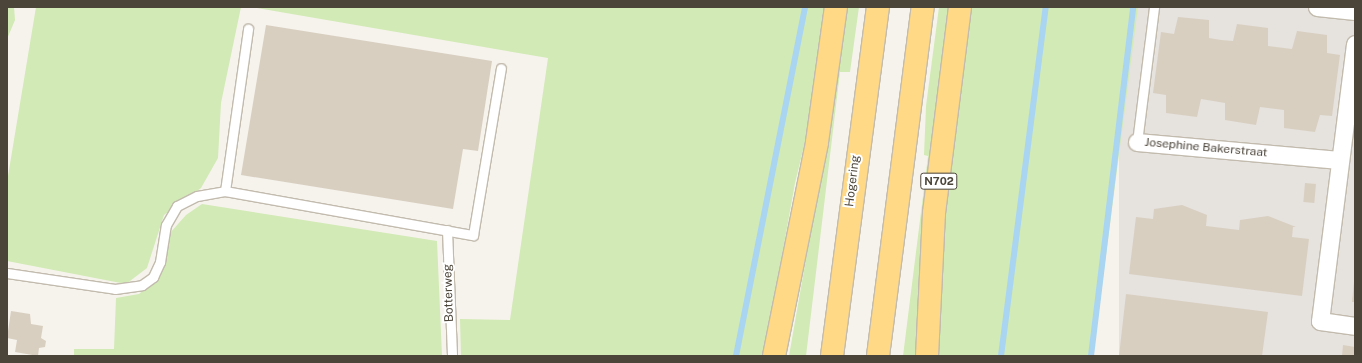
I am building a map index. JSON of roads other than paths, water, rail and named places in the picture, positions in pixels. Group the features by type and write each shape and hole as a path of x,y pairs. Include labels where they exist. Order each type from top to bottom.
{"highway":[{"path":"774,356 817,142 836,7"},
{"name":"Hogering","path":"832,356 878,7"},
{"path":"878,356 923,7"},
{"name":"N702","path":"927,356 934,213 960,7"}],"street":[{"path":"1317,7 1355,11"},
{"path":"1355,44 1339,160 1320,321 1355,326"},
{"name":"Josephine Bakerstraat","path":"1137,142 1339,160"}],"lane":[{"name":"Josephine Bakerstraat","path":"1137,142 1154,7"},
{"path":"225,191 248,29"},
{"path":"7,273 115,289 142,285 153,277 160,262 166,226 177,206 197,196 225,191 473,235 501,68"},
{"name":"Botterweg","path":"447,230 452,356"}],"waterway":[{"path":"736,356 805,7"},
{"path":"1001,356 1046,7"},
{"path":"1091,356 1133,7"}]}
